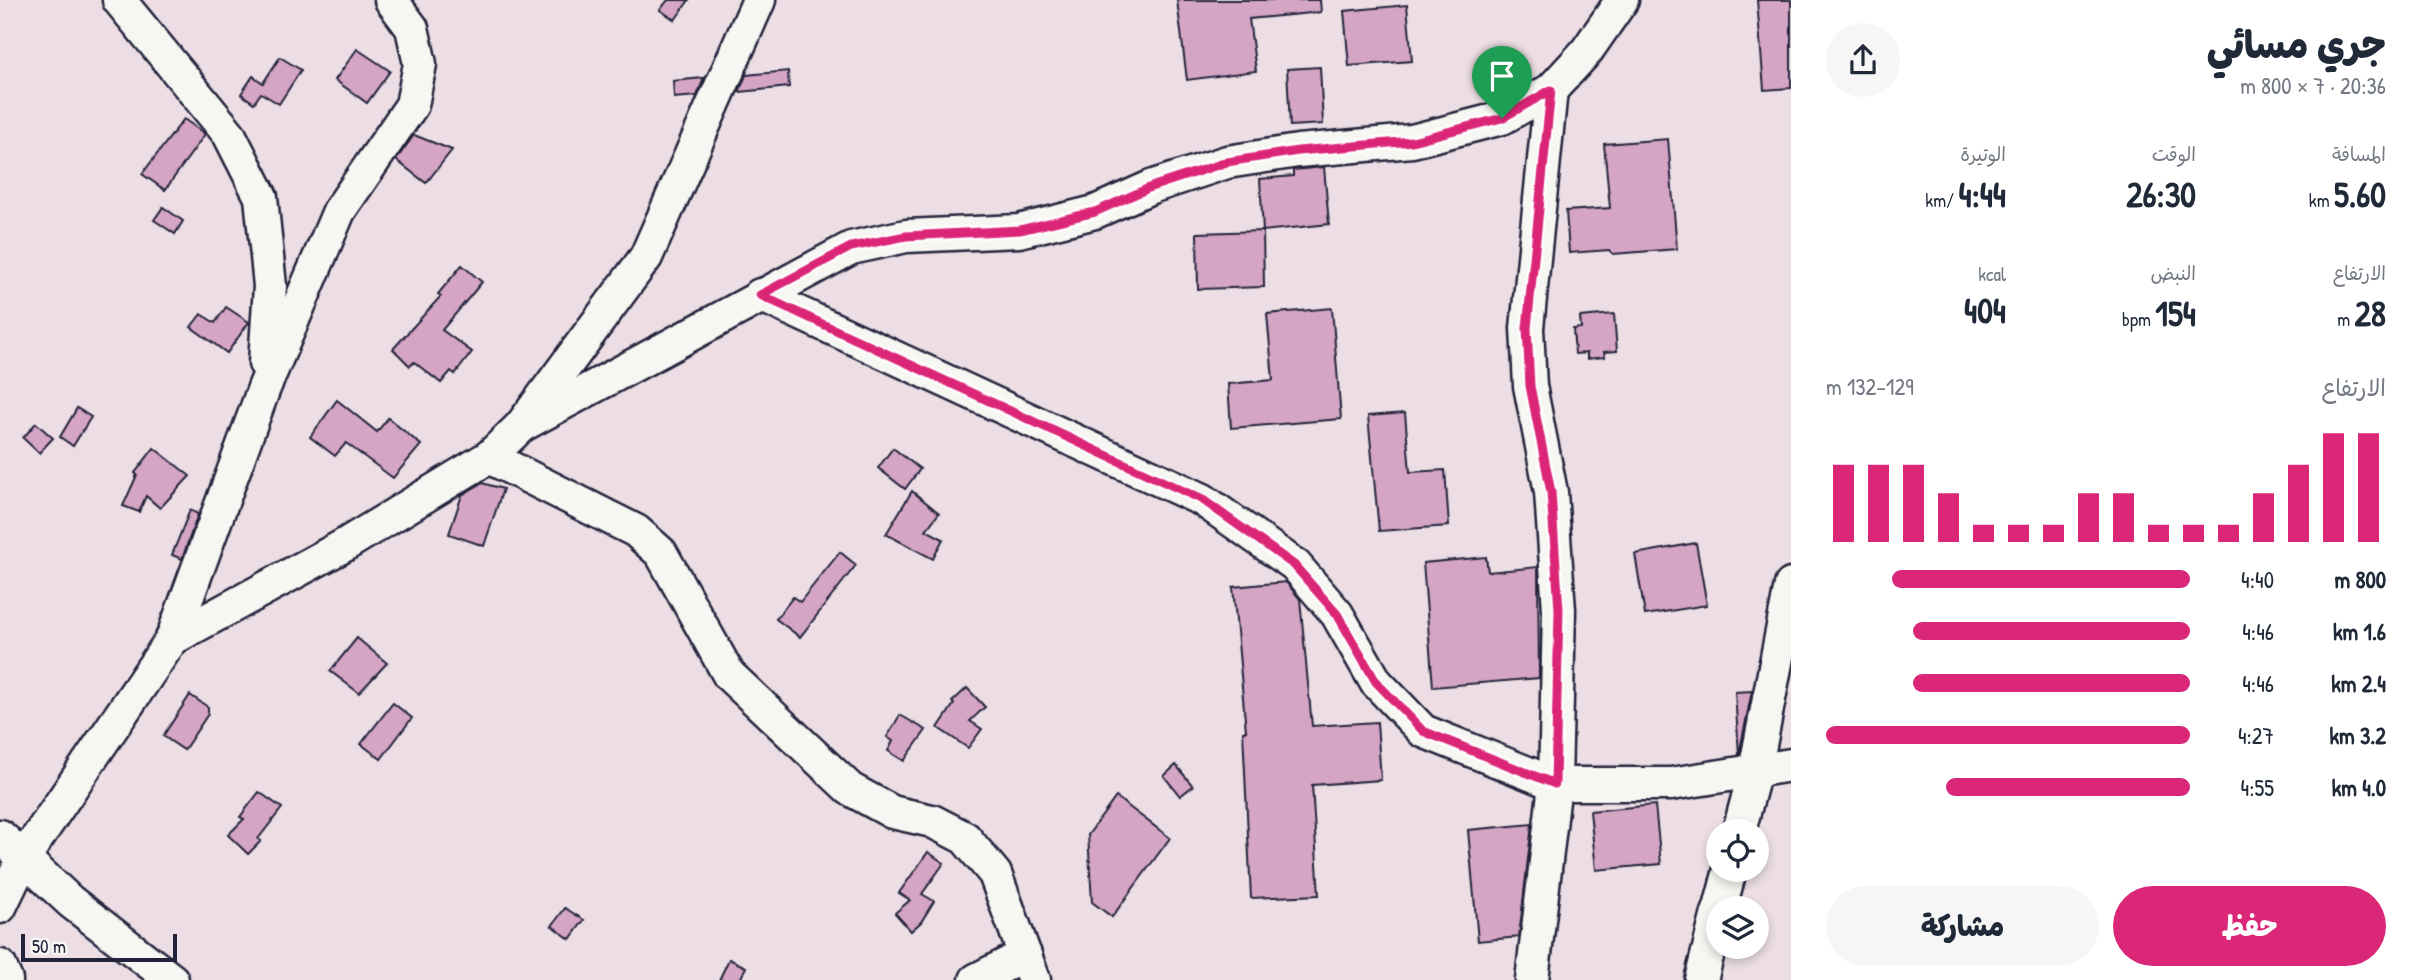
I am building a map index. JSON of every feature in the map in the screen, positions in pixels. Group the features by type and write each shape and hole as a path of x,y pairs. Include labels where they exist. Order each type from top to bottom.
{"street":[{"path":"119,0 229,134 261,197 270,286 264,388"},
{"path":"0,907 23,859 172,639 264,388 339,211 412,105 420,64 412,27 391,0"},
{"path":"172,639 343,546 489,457 521,426 646,257 759,0"},
{"path":"521,426 851,247 906,236 1020,230 1095,212 1151,187 1227,162 1298,151 1412,141 1502,118 1551,90 1586,52 1622,0"},
{"path":"1532,980 1555,784 1559,610 1551,492 1530,386 1527,328 1551,90"},
{"path":"760,295 1203,500 1294,565 1337,614 1376,682 1423,731 1555,784 1671,784 1791,765"},
{"path":"489,457 636,531 661,553 729,675 850,789 892,813 932,821 965,838 995,874 1030,968 976,980"},
{"path":"1743,819 1755,771 1791,585"},
{"path":"0,836 71,902 172,980"},
{"path":"1701,980 1706,959"},
{"path":"0,966 6,980"}],"building":[{"path":"668,0 689,0 675,20 660,10"},
{"path":"1177,0 1320,0 1321,12 1249,19 1256,71 1187,80"},
{"path":"1757,0 1791,0 1791,88 1764,90"},
{"path":"1407,5 1412,61 1349,66 1344,11"},
{"path":"357,49 390,71 367,103 335,80"},
{"path":"280,57 301,70 279,104 261,93 254,103 241,94 253,76 263,83"},
{"path":"1320,67 1323,124 1290,126 1287,69"},
{"path":"788,71 789,87 739,92 746,75"},
{"path":"704,78 697,96 674,98 673,81"},
{"path":"184,119 205,134 165,190 142,174"},
{"path":"414,135 452,150 426,183 396,160"},
{"path":"1668,139 1677,249 1613,254 1609,250 1569,253 1566,211 1610,208 1604,144"},
{"path":"1324,167 1329,224 1263,231 1260,179 1293,176 1293,170"},
{"path":"163,207 183,221 175,234 154,220"},
{"path":"1263,231 1264,287 1198,289 1197,233"},
{"path":"462,265 482,282 442,330 472,352 455,374 451,371 441,383 414,362 410,366 393,349 441,296 438,294"},
{"path":"226,307 249,322 227,353 191,327 201,314 215,323"},
{"path":"1332,308 1341,419 1231,428 1228,384 1273,380 1267,314"},
{"path":"1614,314 1617,351 1604,352 1605,357 1587,359 1587,353 1575,354 1573,329 1581,328 1580,317"},
{"path":"337,400 377,432 388,418 421,445 393,478 346,443 335,456 310,437"},
{"path":"77,408 91,417 73,446 60,437"},
{"path":"1405,413 1410,472 1445,470 1449,526 1379,531 1368,416"},
{"path":"36,423 53,438 39,453 23,438"},
{"path":"154,448 190,476 160,508 146,496 139,512 123,506 137,475 135,473"},
{"path":"893,448 920,469 905,489 878,468"},
{"path":"482,483 503,489 484,546 449,534 462,495"},
{"path":"912,491 939,513 926,530 943,539 933,559 886,534"},
{"path":"190,510 198,514 182,559 172,555"},
{"path":"1696,543 1707,605 1645,615 1635,554"},
{"path":"840,552 856,565 800,637 776,619 793,597 800,602"},
{"path":"1486,557 1488,572 1538,567 1539,678 1433,687 1423,563"},
{"path":"1286,582 1300,599 1312,726 1377,722 1381,780 1312,785 1319,895 1251,898 1243,731 1246,731 1233,587"},
{"path":"357,638 387,663 359,693 330,671"},
{"path":"967,688 985,707 970,721 982,729 968,748 938,728 954,704 952,702"},
{"path":"1752,691 1739,755 1735,692"},
{"path":"190,695 208,707 208,714 184,750 163,736"},
{"path":"393,703 412,718 381,759 361,744"},
{"path":"900,715 926,730 904,761 888,751 893,741 887,737"},
{"path":"1176,765 1193,786 1180,796 1164,776"},
{"path":"259,792 282,808 258,839 261,841 248,854 228,835 244,819 240,817"},
{"path":"1116,797 1170,838 1112,917 1092,902 1088,835"},
{"path":"1655,805 1661,864 1596,870 1590,811"},
{"path":"1532,824 1519,937 1478,941 1468,830"},
{"path":"928,852 944,863 922,894 934,901 921,922 911,931 895,913 910,900 899,893"},
{"path":"565,908 584,920 570,939 552,926"},
{"path":"729,959 746,967 740,980 719,980"}],"route":[{"path":"1551,90 1527,328 1530,386 1551,492 1559,610 1555,784 1502,765 1423,731 1376,682 1337,614 1294,565 1203,500 760,295 851,247 906,236 1020,230 1095,212 1151,187 1227,162 1298,151 1412,141 1502,118 1551,90"}]}
